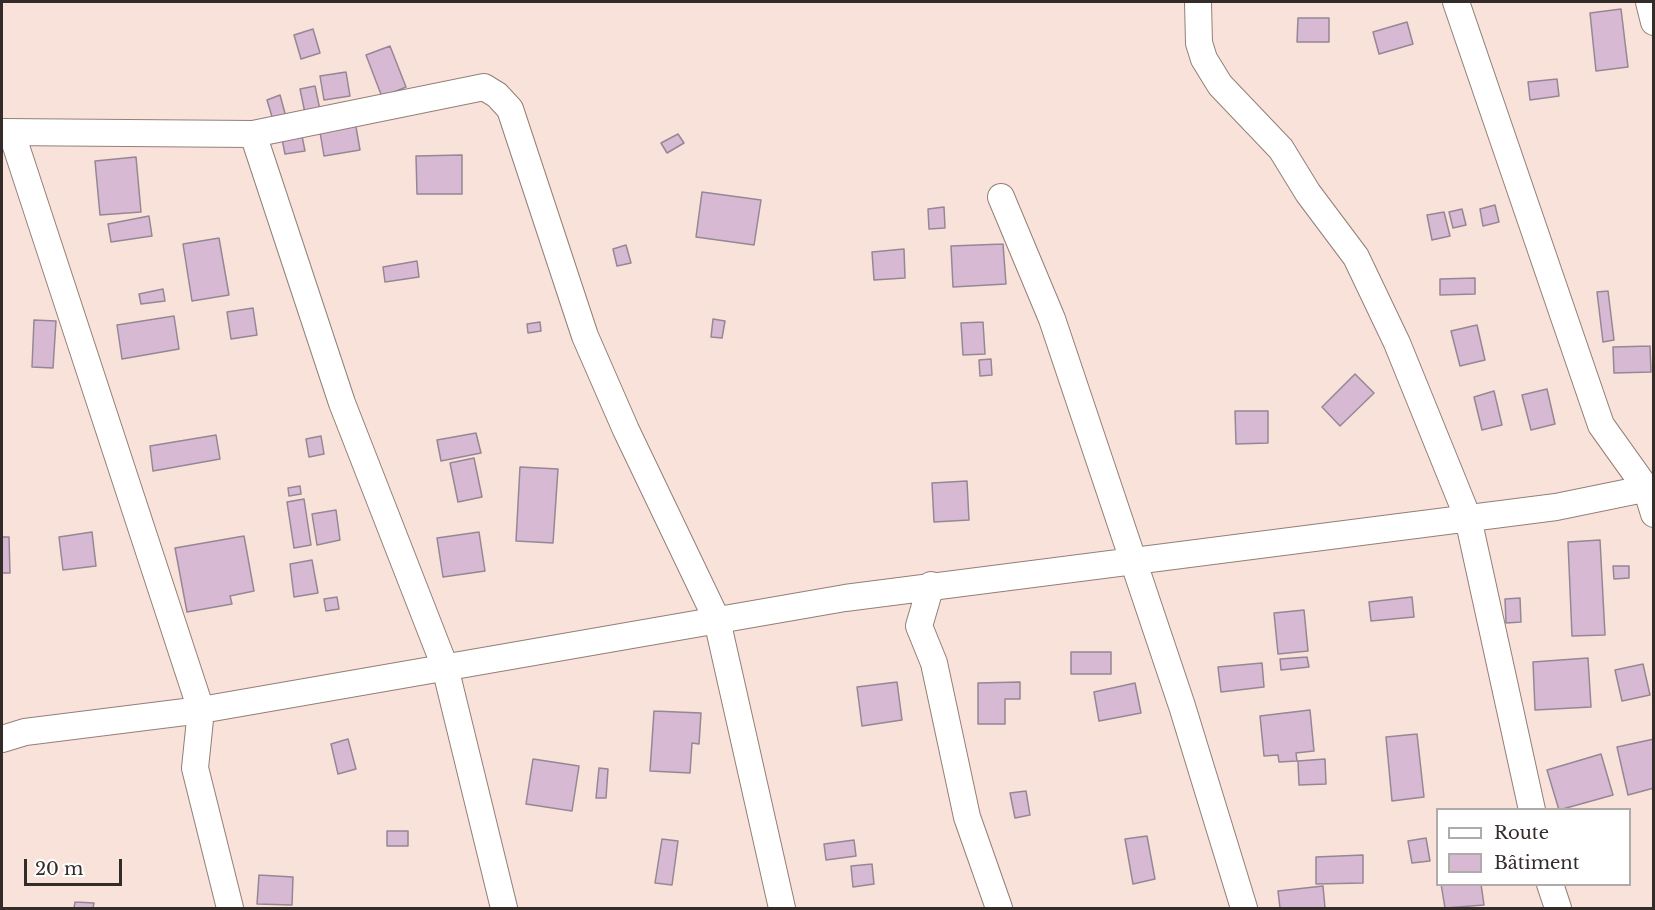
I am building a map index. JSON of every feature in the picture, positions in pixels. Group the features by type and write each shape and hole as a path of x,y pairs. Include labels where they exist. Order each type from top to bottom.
{"street":[{"path":"1198,2 1199,43 1204,59 1221,85 1281,149 1308,192 1356,257 1397,344 1468,518 1532,808"},
{"path":"1456,2 1601,425 1650,488 1653,514"},
{"path":"1649,2 1653,22"},
{"path":"230,909 195,768 201,710 7,133 253,134 484,87 497,95 510,109 585,336 626,430 717,620 782,909"},
{"path":"253,134 342,403 445,667 504,909"},
{"path":"1001,197 1052,319 1182,706 1244,909"},
{"path":"2,739 25,732 201,710 931,585 1556,507 1650,488"},
{"path":"931,585 919,626 934,663 968,817 999,909"},
{"path":"1550,886 1558,909"}],"building":[{"path":"1621,9 1628,67 1596,71 1590,13"},
{"path":"1298,18 1329,18 1329,42 1297,42"},
{"path":"1407,22 1413,44 1379,54 1373,32"},
{"path":"313,29 320,53 301,59 294,35"},
{"path":"390,46 406,87 382,97 366,55"},
{"path":"346,72 350,96 324,100 320,76"},
{"path":"1557,79 1559,96 1530,100 1528,82"},
{"path":"315,86 320,110 305,113 300,89"},
{"path":"280,95 286,117 273,120 267,100"},
{"path":"355,121 360,150 324,156 319,126"},
{"path":"678,134 684,143 667,153 661,143"},
{"path":"302,136 305,151 285,154 282,139"},
{"path":"462,155 462,194 417,194 416,156"},
{"path":"136,157 141,212 100,215 95,161"},
{"path":"702,192 761,200 754,245 696,237"},
{"path":"1495,205 1499,222 1483,226 1480,209"},
{"path":"944,207 945,228 929,229 928,209"},
{"path":"1462,209 1466,225 1453,228 1449,212"},
{"path":"1444,212 1450,236 1432,240 1427,215"},
{"path":"149,216 152,236 111,242 108,224"},
{"path":"219,238 229,295 192,301 183,244"},
{"path":"1003,244 1006,284 953,287 951,246"},
{"path":"626,245 631,263 617,266 613,249"},
{"path":"904,249 905,278 874,280 872,252"},
{"path":"417,261 419,277 385,282 383,267"},
{"path":"1475,278 1475,294 1440,295 1440,279"},
{"path":"163,289 165,301 141,304 139,294"},
{"path":"1608,291 1614,340 1603,342 1597,292"},
{"path":"253,308 257,335 231,339 227,312"},
{"path":"174,316 179,349 122,359 117,325"},
{"path":"713,319 725,321 722,338 711,337"},
{"path":"34,320 56,321 53,368 32,367"},
{"path":"540,322 541,331 528,333 527,324"},
{"path":"983,322 985,354 963,355 961,323"},
{"path":"1477,325 1485,360 1460,366 1451,331"},
{"path":"1650,346 1651,372 1614,373 1613,347"},
{"path":"991,359 992,375 980,376 979,360"},
{"path":"1355,374 1374,393 1340,426 1322,407"},
{"path":"1547,389 1555,424 1531,430 1522,395"},
{"path":"1494,391 1502,425 1482,430 1474,397"},
{"path":"1235,411 1268,411 1268,443 1236,444"},
{"path":"476,433 481,453 441,461 437,440"},
{"path":"216,435 220,459 153,471 150,446"},
{"path":"321,436 324,454 309,457 306,439"},
{"path":"474,458 482,497 458,502 450,463"},
{"path":"520,467 558,469 553,543 516,541"},
{"path":"967,481 969,520 934,522 932,483"},
{"path":"300,486 301,494 289,496 288,488"},
{"path":"304,499 311,545 294,548 287,502"},
{"path":"336,510 340,540 317,545 312,514"},
{"path":"92,532 96,566 63,570 59,537"},
{"path":"479,532 485,571 443,577 437,538"},
{"path":"244,536 254,591 230,596 232,604 187,612 175,548"},
{"path":"2,537 9,537 10,573 2,573"},
{"path":"1600,540 1605,635 1572,636 1568,542"},
{"path":"312,560 318,593 294,597 290,564"},
{"path":"1613,566 1629,566 1629,578 1614,579"},
{"path":"337,597 339,609 326,611 324,599"},
{"path":"1412,597 1414,617 1371,621 1369,602"},
{"path":"1520,598 1521,622 1506,623 1505,599"},
{"path":"1304,610 1308,651 1278,654 1274,613"},
{"path":"1071,652 1111,652 1111,674 1071,674"},
{"path":"1307,657 1309,667 1281,670 1280,659"},
{"path":"1588,658 1591,707 1535,710 1533,662"},
{"path":"1262,663 1264,687 1221,692 1218,667"},
{"path":"1643,664 1650,695 1622,701 1615,670"},
{"path":"897,682 902,720 862,726 857,687"},
{"path":"1020,682 1020,699 1005,699 1005,724 978,724 978,683"},
{"path":"1135,683 1141,713 1099,721 1094,692"},
{"path":"1310,710 1314,751 1296,753 1297,761 1279,762 1278,755 1264,756 1260,716"},
{"path":"654,711 701,713 699,744 692,743 690,773 650,771"},
{"path":"1417,734 1424,797 1392,801 1386,737"},
{"path":"348,739 356,769 338,774 331,744"},
{"path":"1654,739 1654,788 1628,795 1617,747"},
{"path":"1601,754 1613,795 1566,808 1558,808 1547,770"},
{"path":"533,759 579,766 572,811 526,804"},
{"path":"1325,759 1326,784 1299,785 1298,761"},
{"path":"599,768 608,769 606,798 596,798"},
{"path":"1026,791 1030,815 1015,818 1010,793"},
{"path":"387,831 408,831 408,846 387,846"},
{"path":"1147,836 1155,879 1133,884 1125,839"},
{"path":"1426,838 1430,861 1412,863 1408,841"},
{"path":"662,839 678,841 672,885 655,883"},
{"path":"854,840 856,856 826,860 824,844"},
{"path":"1363,855 1363,883 1316,884 1316,857"},
{"path":"872,864 874,884 853,887 851,866"},
{"path":"259,875 293,877 292,905 257,904"},
{"path":"1323,886 1325,908 1280,908 1278,891"},
{"path":"1441,886 1481,886 1484,905 1445,908"},
{"path":"75,902 94,903 93,908 74,908"}]}
